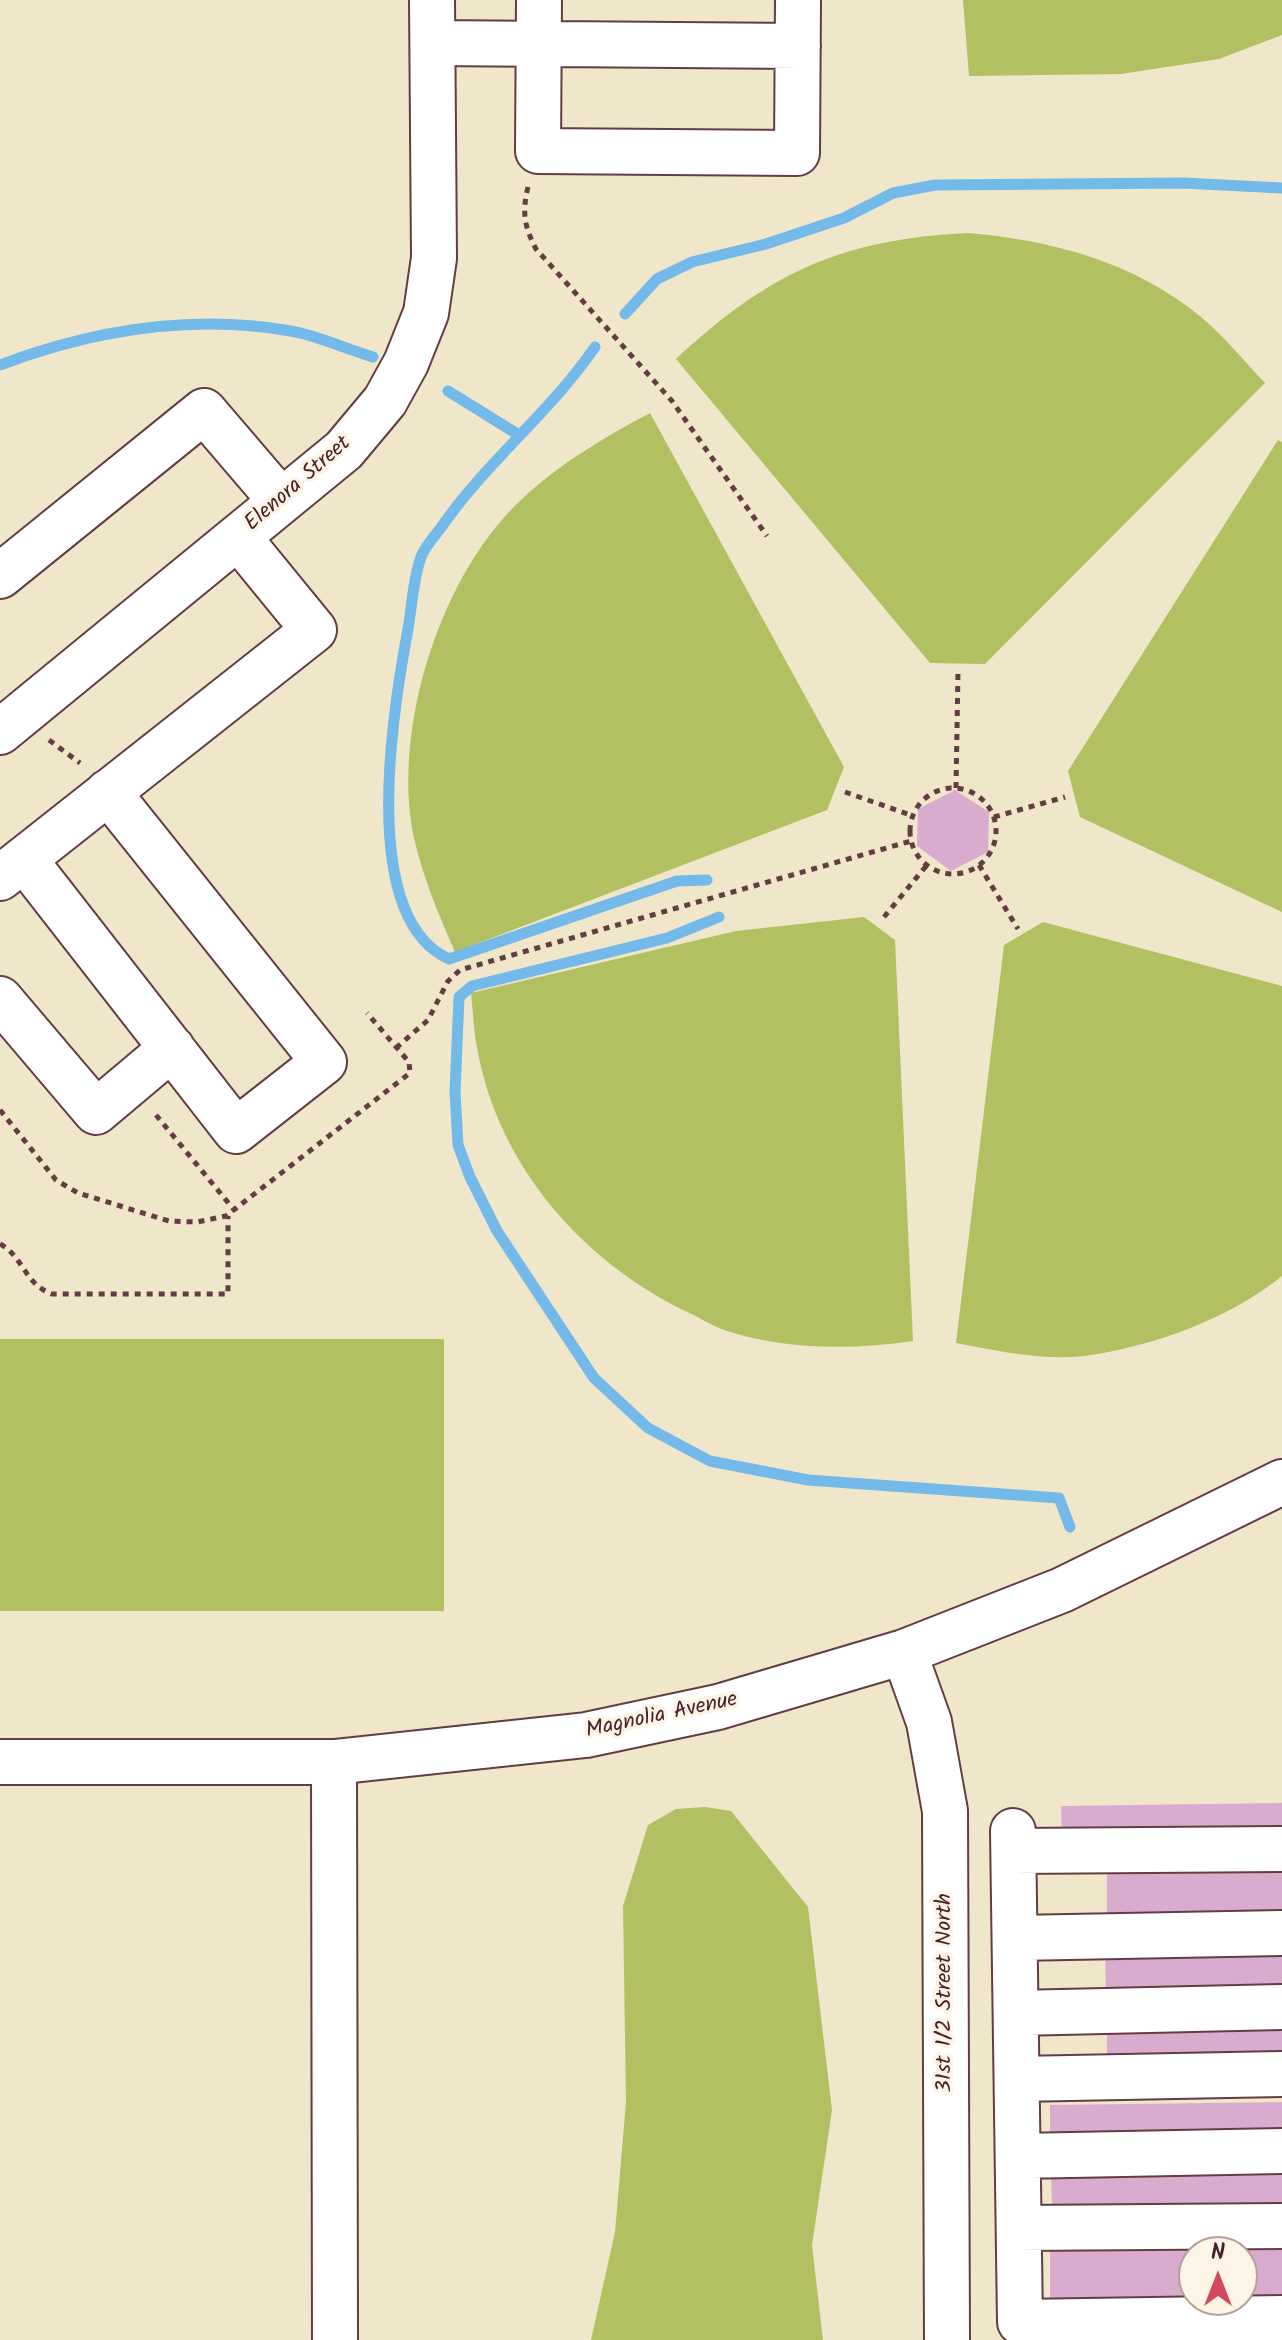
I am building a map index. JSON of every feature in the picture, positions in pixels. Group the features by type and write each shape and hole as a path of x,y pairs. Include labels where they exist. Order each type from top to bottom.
{"street":[{"name":"Elenora Street","path":"0,732 344,450 385,401 406,363 426,313 434,258 432,0"},
{"path":"539,0 538,151 797,153 798,0"},
{"path":"433,43 798,46"},
{"path":"0,576 204,411 281,501"},
{"path":"108,792 324,1062 236,1131 172,1048 12,868 108,792 314,630 238,537"},
{"path":"0,999 96,1112 172,1048"},
{"name":"Magnolia Avenue","path":"0,1762 334,1762 586,1735 718,1707 904,1652 1062,1590 1282,1482"},
{"name":"31st 1/2 Street North","path":"904,1652 929,1722 945,1811 947,2340"},
{"path":"334,1762 335,2340"},
{"path":"1282,1849 1014,1841 1020,2322 1282,2318"},
{"path":"1015,1938 1282,1933"},
{"path":"1016,2013 1282,2007"},
{"path":"1017,2079 1282,2074"},
{"path":"1018,2156 1282,2151"},
{"path":"1019,2228 1282,2226"}],"path":[{"path":"538,151 523,207 525,228 536,249 672,401 767,536"},
{"path":"956,788 958,671"},
{"path":"956,788 978,796 994,817 994,844 979,865 963,873 951,874 927,864 911,841 913,816 929,795 956,788"},
{"path":"845,792 913,816"},
{"path":"994,817 1065,797"},
{"path":"396,1048 428,1020 448,981 460,970 911,841"},
{"path":"884,917 927,864"},
{"path":"979,865 1018,929"},
{"path":"130,1083 235,1211"},
{"path":"0,1244 11,1252 31,1283 52,1294 228,1294 228,1215"}],"green space":[{"path":"963,0 1282,0 1282,35 1219,59 1121,74 969,76"},
{"path":"968,233 1061,248 1120,268 1148,282 1201,317 1265,383 985,664 930,663 676,359 743,304 809,266 882,243"},
{"path":"650,413 844,767 827,810 455,952 422,867 414,838 409,795 410,749 417,702 429,655 447,609 494,529 553,472"},
{"path":"1278,440 1282,442 1282,912 1080,817 1068,771"},
{"path":"864,917 895,940 913,1341 867,1346 796,1345 727,1331 646,1289 611,1265 551,1206 505,1134 489,1095 477,1046 471,993 736,931"},
{"path":"1043,922 1282,986 1282,1276 1240,1305 1192,1328 1141,1344 1074,1357 1023,1355 956,1343 1004,945"},
{"path":"0,1339 444,1339 444,1611 0,1611"},
{"path":"705,1807 731,1811 808,1907 832,2110 812,2245 823,2340 591,2340 615,2232 626,2102 623,1906 648,1825 676,1809"}],"building":[{"path":"955,790 989,812 988,852 951,871 917,846 918,809"},
{"path":"1282,1803 1282,1837 1062,1840 1061,1806"},
{"path":"1282,1871 1282,1914 1107,1915 1107,1873"},
{"path":"1282,1948 1282,1992 1106,1994 1105,1950"},
{"path":"1282,2025 1282,2057 1107,2059 1107,2027"},
{"path":"1282,2102 1282,2135 1050,2138 1050,2105"},
{"path":"1282,2171 1282,2204 1052,2207 1051,2174"},
{"path":"1258,2248 1282,2248 1282,2300 1258,2300"},
{"path":"1178,2249 1178,2301 1050,2302 1050,2251"}],"waterway":[{"path":"625,314 657,279 692,262 766,244 844,218 893,193 935,185 1183,183 1282,188"},
{"path":"0,365 107,334 143,328 217,324 291,331 373,357"},
{"path":"595,347 559,392 481,477 421,557 414,583 390,758 392,858 402,901 420,936 449,959 677,881 707,880"},
{"path":"448,391 519,435"},
{"path":"719,917 667,938 472,986 459,997 455,1092 458,1145 497,1231 594,1378 648,1428 710,1461 808,1480 1059,1498 1070,1527"}]}
